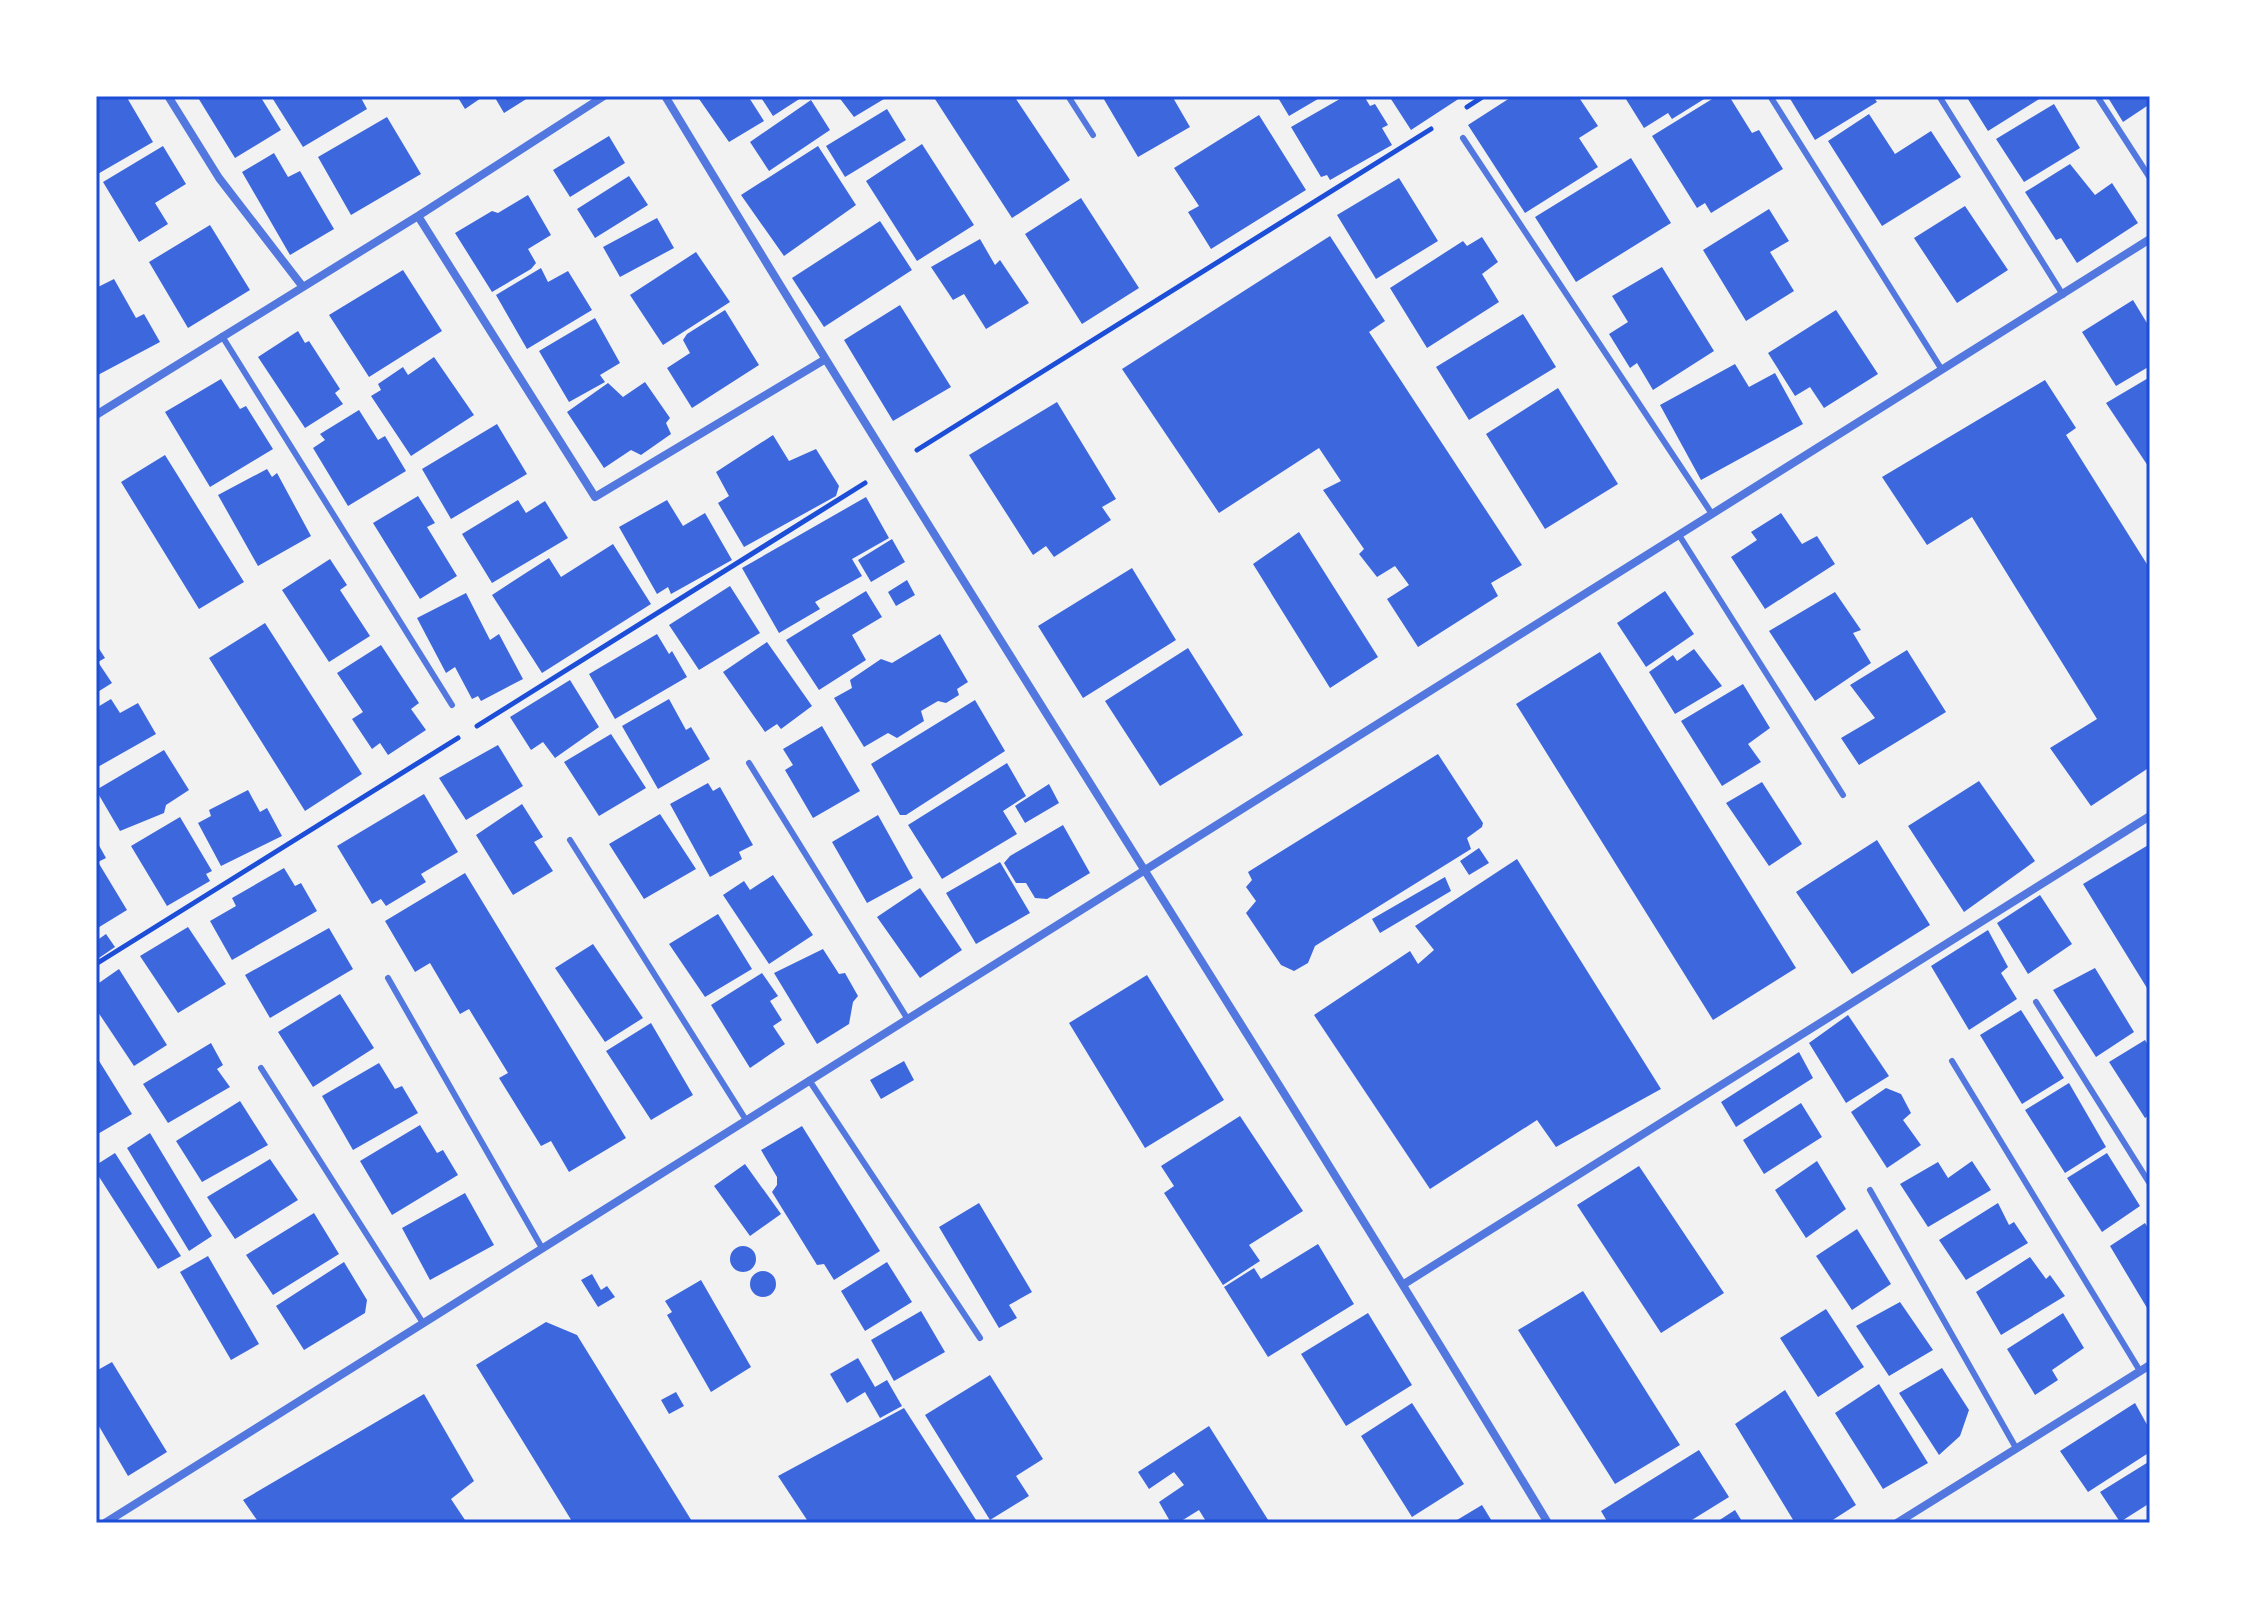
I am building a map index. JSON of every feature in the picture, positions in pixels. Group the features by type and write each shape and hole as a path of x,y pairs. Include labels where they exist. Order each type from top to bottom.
{"street":[{"path":"168,96 219,178 303,287"},
{"path":"96,415 418,216 604,96"},
{"path":"665,96 824,360 1404,1284 1548,1523"},
{"path":"418,216 595,497 824,360"},
{"path":"105,1523 2150,239"},
{"path":"1404,1284 2150,816"},
{"path":"1897,1523 2150,1365"}],"lane":[{"path":"1068,96 1093,135"},
{"path":"1770,96 1942,370"},
{"path":"1939,96 2063,295"},
{"path":"2097,96 2150,178"},
{"path":"1463,138 1712,514"},
{"path":"222,336 452,705"},
{"path":"1679,535 1843,795"},
{"path":"749,763 907,1018"},
{"path":"570,840 746,1120"},
{"path":"388,978 542,1248"},
{"path":"2036,1002 2150,1184"},
{"path":"1952,1061 2140,1371"},
{"path":"261,1068 423,1323"},
{"path":"809,1080 980,1338"},
{"path":"1870,1190 2016,1448"}],"path":[{"path":"1457,113 1484,96"},
{"path":"473,728 1443,121"},
{"path":"96,964 460,737"}],"building":[{"path":"96,96 126,96 153,142 96,175"},
{"path":"197,96 260,96 281,130 235,158"},
{"path":"271,96 360,96 367,109 303,147"},
{"path":"457,96 484,96 465,109"},
{"path":"494,96 531,96 504,113"},
{"path":"697,96 748,96 764,121 729,142"},
{"path":"760,96 804,96 773,116"},
{"path":"838,96 889,96 854,117"},
{"path":"933,96 1014,96 1070,180 1012,218"},
{"path":"1102,96 1172,96 1190,127 1138,157"},
{"path":"1277,96 1323,96 1289,116"},
{"path":"1345,96 1364,96 1370,106 1375,104 1388,125 1382,128 1392,145 1330,180 1327,175 1321,177 1291,127"},
{"path":"1389,96 1463,96 1411,130"},
{"path":"1513,96 1578,96 1598,126 1579,138 1598,167 1525,213 1468,125"},
{"path":"1624,96 1709,96 1672,119 1668,113 1644,128"},
{"path":"1717,96 1729,96 1752,133 1759,130 1783,169 1711,213 1705,203 1697,208 1652,136"},
{"path":"1791,96 1873,96 1877,102 1815,140"},
{"path":"1966,96 2044,96 1988,131"},
{"path":"2107,96 2150,96 2150,104 2123,122"},
{"path":"811,100 830,130 769,171 750,142"},
{"path":"2054,104 2080,148 2024,182 1996,139"},
{"path":"887,109 906,140 845,177 826,146"},
{"path":"1869,114 1895,154 1931,131 1961,177 1882,226 1828,141"},
{"path":"1259,115 1306,190 1211,249 1188,212 1199,206 1174,168"},
{"path":"387,117 421,174 351,215 318,157"},
{"path":"609,136 625,163 570,197 553,170"},
{"path":"922,144 974,225 917,261 866,181"},
{"path":"163,146 186,184 155,203 168,224 139,242 103,182"},
{"path":"818,146 856,205 784,256 741,195"},
{"path":"274,153 288,177 300,171 334,229 290,255 242,172"},
{"path":"1631,158 1671,223 1576,282 1535,217"},
{"path":"2070,164 2095,195 2112,183 2138,223 2077,263 2061,238 2056,240 2025,192"},
{"path":"629,176 648,205 595,238 577,209"},
{"path":"1399,178 1438,241 1376,279 1337,215"},
{"path":"528,195 551,235 528,249 536,263 531,269 492,292 455,233 492,211 498,213"},
{"path":"1081,198 1139,288 1082,324 1025,234"},
{"path":"1965,206 2008,270 1957,303 1914,238"},
{"path":"1769,209 1789,241 1770,252 1794,291 1746,321 1703,250"},
{"path":"657,218 674,248 620,277 603,247"},
{"path":"880,221 912,270 824,327 792,278"},
{"path":"210,225 250,290 188,328 149,262"},
{"path":"1330,236 1385,321 1369,332 1522,565 1491,583 1498,596 1418,647 1387,599 1409,585 1395,566 1377,577 1359,554 1364,549 1323,490 1341,481 1319,448 1219,513 1122,369"},
{"path":"1482,237 1498,262 1482,274 1499,302 1427,348 1390,288 1463,241 1467,246"},
{"path":"980,239 995,265 1000,260 1029,303 986,329 964,294 953,300 931,267"},
{"path":"696,252 730,302 663,345 630,295"},
{"path":"1662,267 1714,351 1653,390 1637,363 1630,368 1609,334 1628,322 1612,296"},
{"path":"541,268 548,282 568,271 592,310 527,349 496,295"},
{"path":"403,270 442,331 369,377 329,315"},
{"path":"114,279 136,318 144,314 160,342 96,376 96,288"},
{"path":"2133,300 2150,328 2150,366 2116,386 2082,332"},
{"path":"900,305 951,387 893,421 844,340"},
{"path":"725,310 759,365 692,408 667,368 690,353 683,340 687,334"},
{"path":"1836,310 1878,374 1824,408 1810,387 1795,396 1768,353"},
{"path":"1523,314 1556,367 1469,420 1436,367"},
{"path":"595,318 620,363 600,375 605,382 569,402 539,351"},
{"path":"298,331 305,343 309,341 340,389 335,393 343,404 305,428 258,357"},
{"path":"434,357 474,415 411,456 371,396 381,390 378,384 403,367 408,375"},
{"path":"1735,364 1749,387 1775,373 1803,424 1701,480 1660,405"},
{"path":"2150,377 2150,469 2106,403"},
{"path":"221,379 240,409 246,406 273,449 210,487 165,412"},
{"path":"2045,380 2076,428 2066,435 2150,569 2150,767 2091,806 2050,748 2097,719 1972,517 1927,545 1882,477"},
{"path":"645,382 670,418 666,423 671,434 641,455 631,450 604,468 567,412 608,383 623,397"},
{"path":"1558,388 1618,484 1545,529 1486,434"},
{"path":"1057,402 1116,499 1102,507 1111,520 1054,557 1046,546 1033,555 969,455"},
{"path":"359,410 378,440 385,436 406,471 348,506 313,448 325,440 320,434"},
{"path":"497,424 527,474 451,519 422,469"},
{"path":"773,435 789,461 816,449 839,486 836,496 744,547 718,503 729,496 716,472"},
{"path":"165,455 244,582 199,609 121,482"},
{"path":"267,469 272,477 277,473 311,536 258,566 218,495"},
{"path":"418,496 435,523 427,527 457,576 420,599 373,523"},
{"path":"866,497 889,538 852,559 862,576 815,602 820,609 779,633 742,568"},
{"path":"518,500 526,513 545,501 568,538 492,583 462,534"},
{"path":"667,500 683,526 705,513 732,560 671,594 668,587 657,594 619,527"},
{"path":"1781,513 1802,544 1817,536 1835,564 1765,609 1731,557 1757,540 1751,532"},
{"path":"1299,532 1378,657 1330,688 1253,564"},
{"path":"892,539 905,562 871,582 858,560"},
{"path":"613,544 651,604 542,673 492,595 549,558 561,577"},
{"path":"330,559 347,585 340,590 370,636 329,662 282,590"},
{"path":"1132,568 1176,640 1083,698 1038,626"},
{"path":"907,580 915,595 896,606 888,592"},
{"path":"730,586 760,633 699,670 669,625"},
{"path":"866,591 882,617 852,635 866,660 819,690 786,640"},
{"path":"1665,591 1694,634 1646,667 1617,623"},
{"path":"1835,592 1861,630 1853,633 1871,663 1815,701 1769,631"},
{"path":"466,593 490,640 499,634 523,679 481,701 478,696 472,699 455,667 446,673 417,618"},
{"path":"265,623 362,774 305,811 209,658"},
{"path":"657,634 669,654 672,651 687,677 615,719 589,674"},
{"path":"940,634 968,682 957,689 959,695 946,703 938,701 921,711 924,721 897,738 888,733 864,747 834,698 852,688 850,680 881,659 892,663"},
{"path":"767,642 812,706 781,729 777,724 765,732 723,672"},
{"path":"96,644 105,658 98,662 112,683 96,693"},
{"path":"381,645 419,703 411,709 426,730 388,755 380,743 372,749 352,719 363,712 337,673"},
{"path":"1188,648 1243,735 1160,786 1105,701"},
{"path":"1694,649 1722,686 1675,714 1649,672 1673,655 1677,661"},
{"path":"1907,650 1946,712 1859,765 1841,738 1875,718 1850,685"},
{"path":"1600,652 1796,968 1713,1020 1516,704"},
{"path":"570,680 599,727 555,758 543,742 531,750 510,717"},
{"path":"1743,684 1770,728 1748,744 1761,762 1722,786 1681,721"},
{"path":"111,699 120,713 138,703 156,734 96,768 96,708"},
{"path":"669,699 686,730 691,727 710,759 658,789 622,726"},
{"path":"975,700 1005,751 906,815 900,815 871,764"},
{"path":"822,726 860,791 813,818 785,770 793,765 783,749"},
{"path":"611,734 646,788 599,816 564,762"},
{"path":"498,745 523,786 466,820 439,778"},
{"path":"164,750 189,790 166,805 164,813 120,831 96,790"},
{"path":"1438,754 1483,823 1467,838 1471,849 1315,946 1308,963 1294,971 1281,965 1246,913 1256,901 1246,887 1252,880 1248,872"},
{"path":"1007,763 1026,796 1003,811 1017,834 942,879 908,825"},
{"path":"1979,781 2035,861 1964,912 1908,826"},
{"path":"1762,782 1802,844 1769,866 1726,803"},
{"path":"708,783 713,791 720,787 753,845 739,852 742,859 710,877 670,804"},
{"path":"1049,784 1059,803 1025,823 1015,806"},
{"path":"248,790 260,812 267,808 282,836 221,866 198,823 211,816 209,810"},
{"path":"424,794 458,852 421,874 426,882 386,906 381,899 372,904 337,846"},
{"path":"522,804 543,837 534,842 553,871 513,895 476,835"},
{"path":"660,814 696,869 644,899 609,844"},
{"path":"878,815 913,878 867,903 832,842"},
{"path":"180,817 212,871 206,874 210,881 167,906 131,846"},
{"path":"1063,825 1090,873 1047,899 1035,898 1026,883 1016,883 1004,863 1010,856"},
{"path":"96,840 106,858 98,862 127,910 96,929"},
{"path":"1877,840 1930,925 1852,974 1796,892"},
{"path":"2150,844 2150,993 2083,884"},
{"path":"1479,848 1489,863 1469,875 1460,861"},
{"path":"1517,859 1661,1089 1556,1147 1537,1120 1430,1189 1314,1015 1410,951 1418,964 1434,950 1415,926"},
{"path":"1000,862 1030,913 976,944 946,893"},
{"path":"284,868 295,886 301,883 317,911 232,960 210,921 236,906 232,898"},
{"path":"465,873 626,1138 569,1172 551,1141 541,1146 499,1078 508,1073 469,1009 460,1014 430,963 415,972 385,921"},
{"path":"773,875 813,935 769,964 723,895 744,881 750,890"},
{"path":"1445,877 1451,891 1380,933 1372,919"},
{"path":"920,888 962,950 920,978 877,917"},
{"path":"2040,895 2072,944 2028,974 1997,923"},
{"path":"718,914 752,969 705,997 669,944"},
{"path":"188,927 226,984 178,1013 140,956"},
{"path":"329,928 353,969 270,1018 245,975"},
{"path":"1988,930 2008,967 2001,973 2017,999 1969,1030 1931,966"},
{"path":"106,934 115,947 96,960 96,941"},
{"path":"593,944 643,1018 605,1042 555,968"},
{"path":"823,949 839,974 845,973 858,996 853,1002 849,1024 817,1044 774,973"},
{"path":"2095,968 2134,1032 2096,1057 2053,990"},
{"path":"119,969 167,1045 134,1066 96,1009 96,985"},
{"path":"762,973 778,996 770,1001 782,1020 773,1026 785,1044 750,1068 711,1005"},
{"path":"1147,975 1224,1100 1145,1148 1069,1023"},
{"path":"340,994 374,1048 313,1087 278,1032"},
{"path":"2021,1010 2064,1078 2022,1104 1980,1035"},
{"path":"1848,1015 1889,1076 1846,1103 1809,1043"},
{"path":"651,1023 693,1095 651,1120 606,1051"},
{"path":"2145,1040 2150,1048 2150,1115 2145,1118 2109,1062"},
{"path":"211,1043 223,1065 217,1069 230,1087 168,1123 143,1084"},
{"path":"1799,1052 1813,1078 1736,1127 1721,1102"},
{"path":"96,1056 132,1114 96,1135"},
{"path":"904,1061 914,1080 881,1099 870,1080"},
{"path":"379,1063 395,1089 402,1086 418,1113 353,1150 322,1096"},
{"path":"2069,1083 2106,1147 2065,1173 2025,1110"},
{"path":"1886,1088 1901,1094 1911,1113 1903,1120 1921,1145 1887,1168 1851,1112"},
{"path":"240,1101 268,1145 202,1182 176,1141"},
{"path":"1801,1103 1822,1137 1764,1174 1743,1140"},
{"path":"1240,1116 1303,1211 1249,1245 1260,1261 1223,1285 1164,1193 1174,1186 1161,1166"},
{"path":"420,1125 437,1153 443,1150 458,1175 392,1215 360,1161"},
{"path":"802,1126 880,1251 834,1280 824,1264 817,1265 772,1192 777,1185 777,1177 761,1150"},
{"path":"150,1133 212,1236 189,1251 127,1148"},
{"path":"115,1153 181,1256 158,1269 96,1172 96,1165"},
{"path":"2107,1153 2140,1206 2102,1232 2067,1178"},
{"path":"270,1159 298,1200 235,1239 207,1197"},
{"path":"1817,1161 1846,1209 1806,1238 1775,1190"},
{"path":"1972,1161 1991,1190 1928,1227 1900,1184 1938,1162 1948,1178"},
{"path":"745,1164 781,1214 750,1236 714,1186"},
{"path":"1639,1166 1724,1293 1661,1333 1577,1205"},
{"path":"465,1193 494,1245 430,1280 402,1228"},
{"path":"979,1203 1032,1292 1009,1305 1017,1318 999,1328 939,1227"},
{"path":"1998,1203 2009,1225 2014,1222 2028,1243 1966,1280 1939,1240"},
{"path":"314,1213 339,1254 273,1295 246,1255"},
{"path":"2145,1223 2150,1231 2150,1313 2110,1246"},
{"path":"1857,1229 1891,1284 1852,1310 1816,1256"},
{"path":"1318,1244 1354,1304 1268,1357 1224,1287 1254,1268 1261,1279"},
{"path":"743,1246 752,1250 756,1259 752,1268 743,1272 734,1268 730,1259 734,1250"},
{"path":"208,1256 259,1344 231,1360 180,1272"},
{"path":"2030,1257 2046,1279 2050,1275 2065,1296 2001,1335 1976,1292"},
{"path":"344,1262 367,1300 365,1313 304,1350 276,1306"},
{"path":"887,1262 912,1302 865,1331 841,1291"},
{"path":"763,1271 772,1275 776,1284 772,1293 763,1297 754,1293 750,1284 754,1275"},
{"path":"592,1274 601,1290 607,1286 615,1297 598,1307 581,1280"},
{"path":"701,1280 751,1367 711,1392 667,1315 672,1312 665,1301"},
{"path":"1583,1291 1680,1445 1615,1484 1518,1330"},
{"path":"1900,1302 1933,1350 1889,1376 1856,1326"},
{"path":"1826,1309 1864,1367 1818,1397 1780,1338"},
{"path":"921,1311 945,1352 894,1381 871,1340"},
{"path":"1368,1313 1412,1385 1346,1426 1301,1354"},
{"path":"2063,1313 2084,1348 2052,1370 2058,1380 2035,1395 2007,1349"},
{"path":"546,1322 577,1335 693,1523 573,1523 476,1365"},
{"path":"858,1358 875,1387 887,1380 902,1406 880,1418 865,1392 847,1403 830,1374"},
{"path":"112,1362 167,1452 128,1476 96,1421 96,1371"},
{"path":"1942,1368 1969,1410 1960,1436 1939,1455 1899,1393"},
{"path":"990,1375 1043,1459 1016,1476 1029,1496 990,1520 925,1415"},
{"path":"1879,1384 1928,1463 1883,1489 1835,1413"},
{"path":"1785,1390 1856,1505 1828,1523 1795,1523 1735,1424"},
{"path":"676,1392 684,1406 669,1414 661,1400"},
{"path":"424,1394 474,1481 451,1499 467,1523 259,1523 243,1500"},
{"path":"1412,1403 1464,1484 1412,1517 1361,1436"},
{"path":"2135,1403 2150,1430 2150,1452 2088,1492 2060,1451"},
{"path":"904,1408 978,1523 809,1523 778,1476"},
{"path":"1209,1426 1270,1523 1207,1523 1199,1510 1178,1523 1171,1523 1159,1502 1184,1485 1174,1472 1149,1489 1138,1472"},
{"path":"1699,1450 1729,1497 1687,1523 1608,1523 1601,1511"},
{"path":"2150,1461 2150,1503 2120,1522 2100,1492"},
{"path":"1482,1505 1493,1523 1452,1523"},
{"path":"1735,1510 1743,1523 1715,1523"}]}
